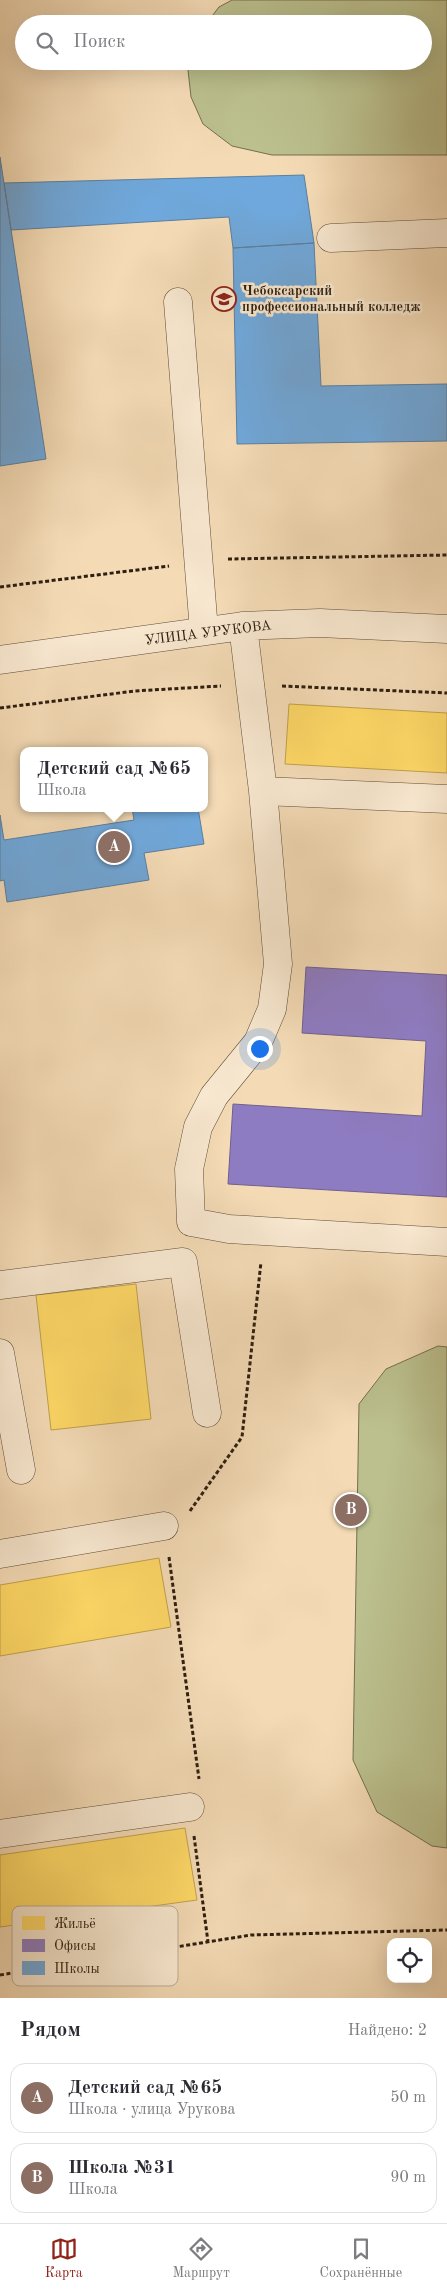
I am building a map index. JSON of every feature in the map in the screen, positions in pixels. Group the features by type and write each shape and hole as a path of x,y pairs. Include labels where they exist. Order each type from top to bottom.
{"street":[{"path":"331,238 447,233"},
{"path":"178,302 204,632"},
{"name":"УЛИЦА УРУКОВА","path":"0,660 243,626 320,623 447,629"},
{"path":"243,626 263,791 278,964 272,1009 258,1042 214,1096 198,1126 189,1169 191,1222 264,1231 447,1242"},
{"path":"263,791 447,799"},
{"path":"0,1285 182,1262 207,1413"},
{"path":"0,1353 21,1470"},
{"path":"0,1554 164,1526"},
{"path":"0,1834 190,1807"}],"path":[{"path":"208,1942 190,1807 201,1793 164,1526 190,1510 242,1437 264,1231"},
{"path":"178,1947 252,1936 447,1930"}],"green space":[{"path":"232,0 447,0 447,155 272,155 232,146 203,124 191,97 188,70 432,70 432,15 213,15 219,7"},
{"path":"438,1346 447,1347 447,1848 432,1846 377,1812 353,1760 359,1404 386,1369"}],"building: Жильё":[{"path":"289,704 447,713 447,773 285,764"},
{"path":"136,1284 151,1419 51,1430 36,1295"},
{"path":"159,1558 171,1627 0,1656 0,1585"},
{"path":"185,1828 197,1900 153,1906 12,1906 12,1925 0,1927 0,1855"}],"building: Офисы":[{"path":"306,967 447,975 447,1197 228,1184 233,1104 422,1116 426,1041 302,1033"}],"building: Школы":[{"path":"0,157 46,459 0,466"},
{"path":"304,175 314,243 233,248 229,217 11,230 4,183"},
{"path":"314,243 321,386 447,384 447,441 237,444 233,248"},
{"path":"133,812 199,812 204,844 144,853 149,880 7,902 4,880 0,881 0,815 4,840 134,820"}],"place":[{"name":"Чебоксарский профессиональный колледж","path":"224,299"},
{"name":"Детский сад №65","path":"114,847"},
{"name":"Школа №31","path":"351,1510"}]}
